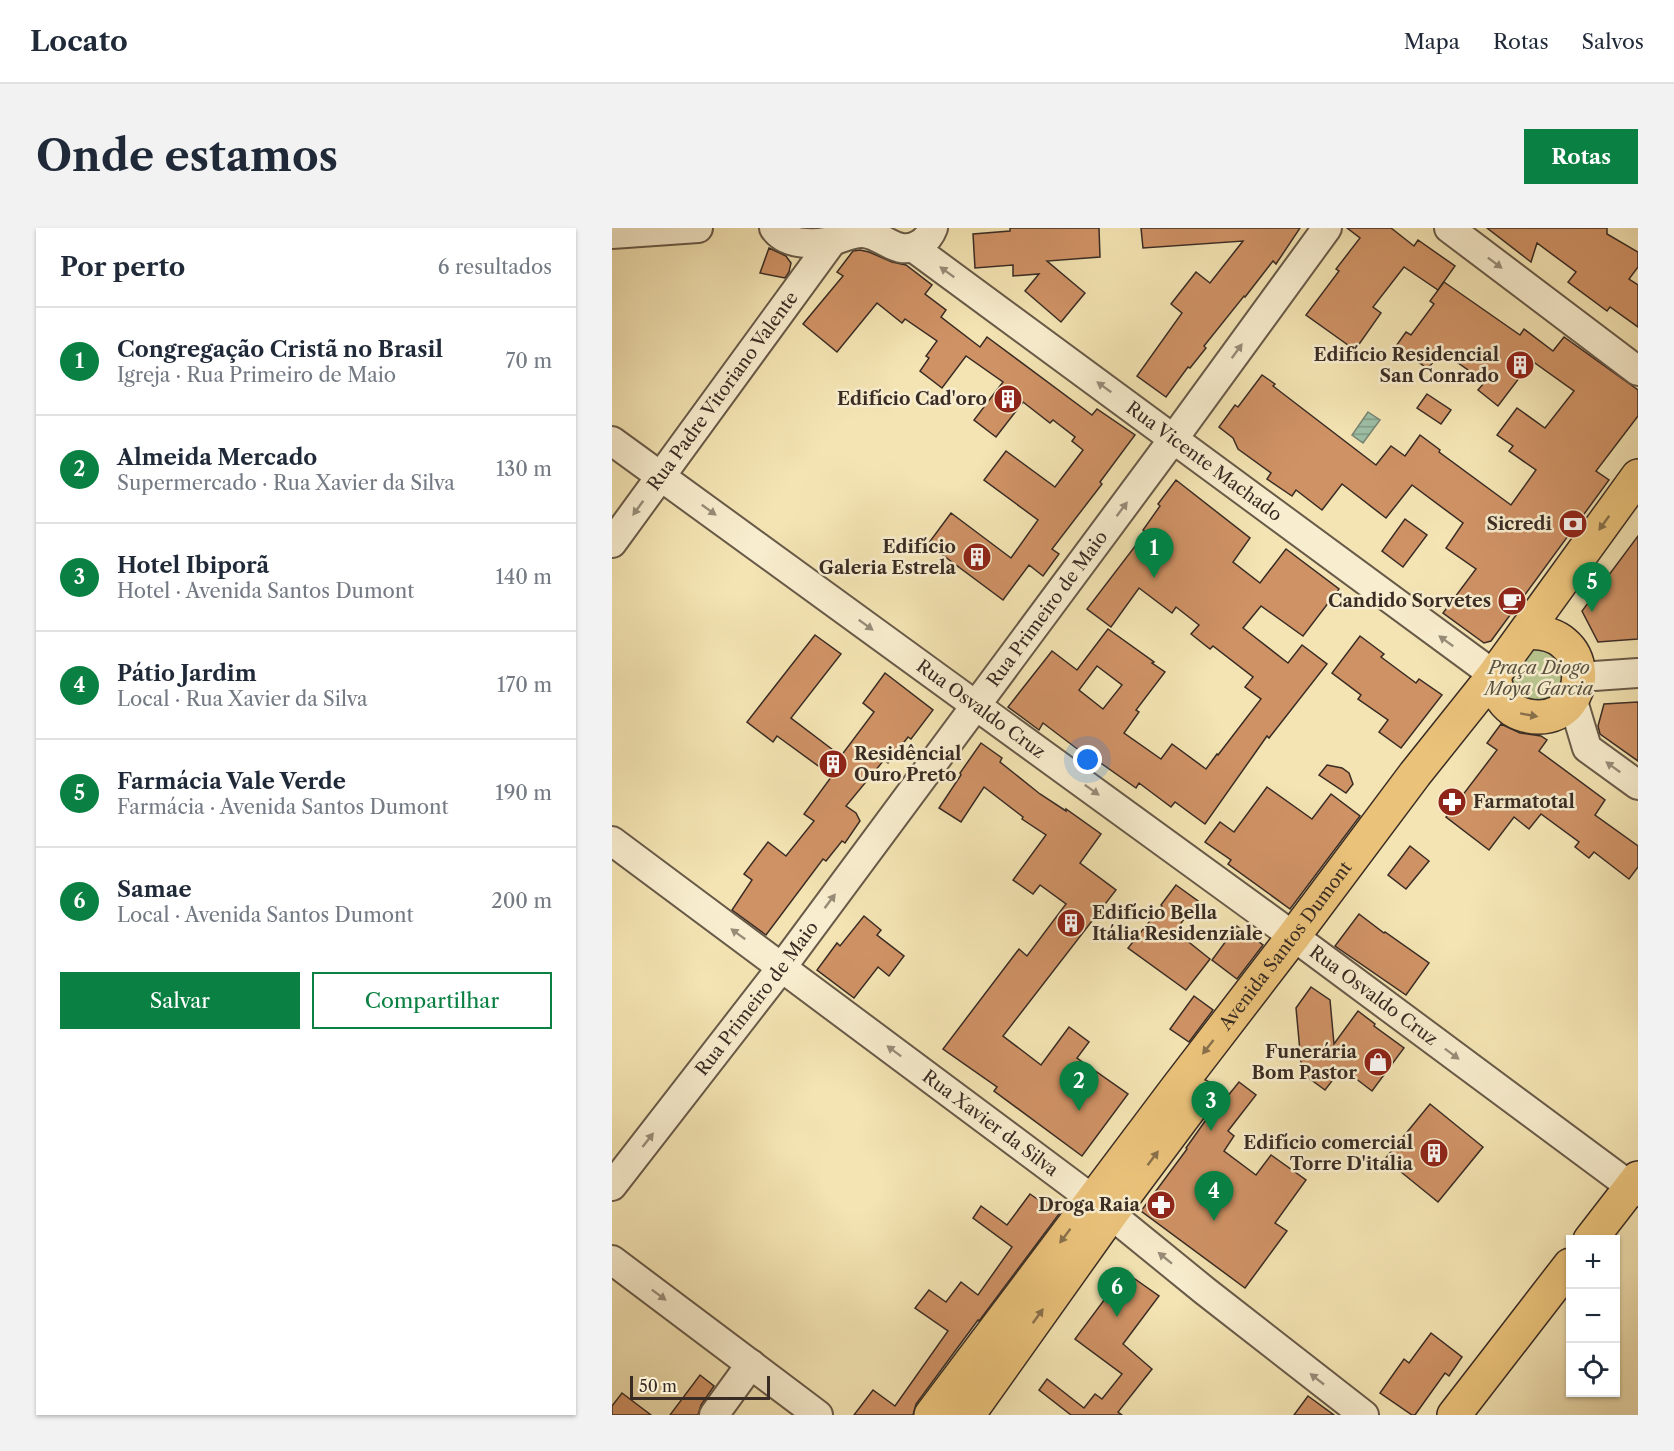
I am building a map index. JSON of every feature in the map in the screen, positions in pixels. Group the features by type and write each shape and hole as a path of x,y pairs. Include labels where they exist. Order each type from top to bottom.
{"main road":[{"name":"Avenida Santos Dumont","path":"1537,633 1638,476"},
{"name":"Avenida Santos Dumont","path":"931,1415 997,1351 1102,1206 1496,684 1638,512"},
{"path":"1496,684 1507,705 1517,713 1530,717 1544,717 1565,707 1576,688 1578,663 1571,650 1561,640 1537,633"},
{"path":"1593,1235 1636,1186"},
{"path":"1454,1415 1566,1270"},
{"name":"Avenida Santos Dumont","path":"968,1415 997,1351"}],"street":[{"path":"612,234 698,228"},
{"path":"774,228 780,235 801,243 833,240 864,233 901,249 923,238"},
{"name":"Rua Primeiro de Maio","path":"612,1186 782,967 1327,228"},
{"path":"1449,228 1638,371"},
{"name":"Rua Vicente Machado","path":"923,238 1174,438 1496,684"},
{"name":"Rua Padre Vitoriano Valente","path":"612,543 833,240"},
{"name":"Rua Osvaldo Cruz","path":"612,441 1636,1186"},
{"path":"1638,673 1576,688 1587,748 1638,785"},
{"name":"Rua Xavier da Silva","path":"612,841 1102,1206 1205,1291 1364,1415"},
{"path":"612,1260 816,1414"},
{"path":"714,1415 751,1364"}],"green space":[{"name":"Praça Diogo Moya Garcia","path":"1541,647 1560,655 1570,683 1542,709 1510,689 1509,668 1522,652"}],"shaded area":[{"path":"1368,412 1380,420 1363,443 1352,435"}],"building":[{"path":"1010,228 1099,228 1100,257 1047,261 1085,293 1061,322 1025,291 1039,274 1013,276 1013,265 975,268 973,234 1010,231"},
{"path":"1141,228 1300,228 1276,264 1273,261 1244,296 1166,397 1137,376 1182,313 1171,304 1196,272 1210,283 1243,241 1143,248"},
{"path":"1347,228 1391,228 1414,246 1418,240 1455,266 1438,290 1404,267 1373,307 1381,313 1355,350 1306,315 1339,271 1336,269 1360,238"},
{"path":"1487,228 1607,228 1607,234 1638,252 1638,267 1629,279 1638,285 1638,327 1610,307 1607,311 1568,282 1576,272 1537,243 1531,262"},
{"path":"769,248 786,256 791,263 785,278 760,273"},
{"path":"860,250 906,265 932,285 925,294 946,310 941,317 980,347 987,337 1092,415 1097,409 1135,435 1100,482 1102,484 1052,549 1059,554 1043,576 1029,565 1003,600 928,544 951,513 1011,558 1038,520 984,480 1006,451 1055,487 1083,450 1072,441 1075,437 1053,420 1050,423 1023,402 996,437 974,420 1003,382 966,356 942,388 920,371 929,358 926,356 937,341 905,319 902,323 877,303 837,352 803,324 843,276 837,272 853,251"},
{"path":"1444,282 1520,335 1524,329 1553,351 1564,337 1638,390 1638,416 1596,471 1609,480 1491,641 1484,643 1443,613 1476,569 1446,548 1463,523 1412,485 1386,518 1342,484 1322,510 1296,490 1292,496 1267,479 1271,473 1238,449 1233,438 1219,427 1235,405 1238,407 1262,375 1275,384 1273,386 1376,465 1391,446 1405,456 1420,435 1440,450 1439,452 1511,505 1536,470 1509,451 1513,446 1497,435 1517,408 1545,428 1574,391 1532,361 1498,406 1478,390 1485,382 1441,351 1428,369 1396,346 1406,332 1411,335 1434,304 1430,301"},
{"path":"1427,394 1451,410 1441,424 1417,408"},
{"path":"1176,480 1250,538 1233,562 1260,583 1286,549 1339,589 1303,636 1261,606 1243,628 1288,663 1302,645 1327,664 1269,738 1267,736 1205,824 1175,802 1171,807 1139,783 1136,788 1095,759 1094,761 1043,723 1039,730 1008,707 1052,651 1077,670 1108,629 1165,672 1136,710 1139,712 1124,733 1161,759 1172,744 1206,769 1261,699 1245,687 1253,677 1213,646 1210,649 1191,634 1199,625 1176,607 1172,613 1139,588 1111,627 1087,609 1146,532 1143,530 1160,506 1158,504","holes":["1097,666 1122,685 1103,709 1079,690"]},
{"path":"1405,519 1427,535 1403,567 1382,551"},
{"path":"1638,536 1638,639 1598,642 1582,611"},
{"path":"815,635 841,654 791,718 841,756 874,712 863,703 885,673 933,710 911,739 908,737 888,763 884,760 846,806 856,813 860,821 845,843 842,841 826,861 823,859 766,935 732,910 752,880 744,874 768,842 786,856 814,821 804,814 832,776 777,736 773,742 747,722"},
{"path":"1360,636 1384,654 1381,657 1416,683 1419,679 1442,695 1401,748 1379,732 1388,720 1358,699 1361,695 1332,673"},
{"path":"1638,702 1638,761 1600,734 1598,726 1604,704"},
{"path":"1501,724 1520,733 1541,736 1547,740 1539,751 1605,800 1595,815 1638,846 1638,867 1629,879 1594,852 1589,858 1575,847 1579,842 1541,814 1529,829 1514,817 1489,850 1446,817 1497,750 1487,743"},
{"path":"981,743 1002,758 1000,762 1040,794 1101,834 1080,863 1116,890 1003,1036 1041,1065 1069,1027 1089,1042 1077,1058 1128,1094 1082,1156 994,1091 997,1087 943,1049 1019,949 1027,956 1066,904 1040,885 1033,894 1013,880 1046,835 1022,819 1023,817 984,787 961,822 939,808"},
{"path":"1327,765 1342,768 1349,773 1353,784 1346,793 1319,775"},
{"path":"1267,787 1312,819 1331,794 1360,816 1290,909 1228,864 1231,860 1205,842 1220,822 1234,832"},
{"path":"1410,846 1429,861 1406,889 1388,875"},
{"path":"1176,885 1198,901 1175,931 1210,959 1186,990 1128,948"},
{"path":"1359,914 1429,963 1406,995 1335,946"},
{"path":"864,916 881,930 877,935 904,956 889,976 878,967 854,998 817,970 837,943 840,946"},
{"path":"1237,926 1263,945 1237,979 1212,960"},
{"path":"1311,987 1330,1000 1334,1044 1358,1011 1404,1048 1372,1091 1342,1068 1325,1090 1302,1073 1296,1008"},
{"path":"1194,996 1213,1010 1189,1042 1170,1029"},
{"path":"1239,1082 1256,1095 1228,1131 1234,1136 1224,1151 1256,1175 1271,1155 1306,1180 1275,1223 1287,1231 1245,1288 1141,1211 1208,1117 1210,1118"},
{"name":"Edifício comercial Torre D'italia","path":"1430,1104 1483,1147 1438,1202 1385,1159"},
{"path":"1030,1194 1043,1203 1046,1198 1062,1210 916,1404 913,1415 854,1415 873,1390 895,1406 948,1331 915,1308 929,1290 946,1302 961,1282 978,1295 1012,1247 973,1218 981,1206 1007,1225"},
{"path":"1125,1272 1159,1296 1123,1344 1152,1369 1118,1412 1122,1415 1071,1415 1039,1390 1047,1379 1084,1408 1095,1394 1102,1399 1122,1374 1075,1339"},
{"path":"1431,1333 1462,1357 1449,1376 1445,1373 1415,1415 1412,1415 1380,1393 1404,1359 1409,1363"},
{"path":"700,1375 714,1386 701,1405 698,1415 670,1415"},
{"path":"622,1393 651,1415 612,1415 612,1406"},
{"path":"1308,1396 1334,1415 1294,1415"}],"place":[{"name":"Edifício Residencial San Conrado","path":"1520,365"},
{"name":"Edifício Cad'oro","path":"1008,399"},
{"name":"Sicredi","path":"1573,524"},
{"name":"Edifício Galeria Estrela","path":"977,557"},
{"name":"Congregação Cristã no Brasil","path":"1154,578"},
{"name":"Candido Sorvetes","path":"1512,601"},
{"name":"Farmácia Vale Verde","path":"1592,612"},
{"name":"Residêncial Ouro Preto","path":"833,764"},
{"name":"Farmatotal","path":"1452,802"},
{"name":"Edifício Bella Itália Residenziale","path":"1071,923"},
{"name":"Funerária Bom Pastor","path":"1378,1062"},
{"name":"Almeida Mercado","path":"1079,1111"},
{"name":"Hotel Ibiporã","path":"1211,1131"},
{"name":"Edifício comercial Torre D'italia","path":"1434,1153"},
{"name":"Droga Raia","path":"1161,1205"},
{"name":"Pátio Jardim","path":"1214,1221"},
{"name":"Samae","path":"1117,1317"}]}
